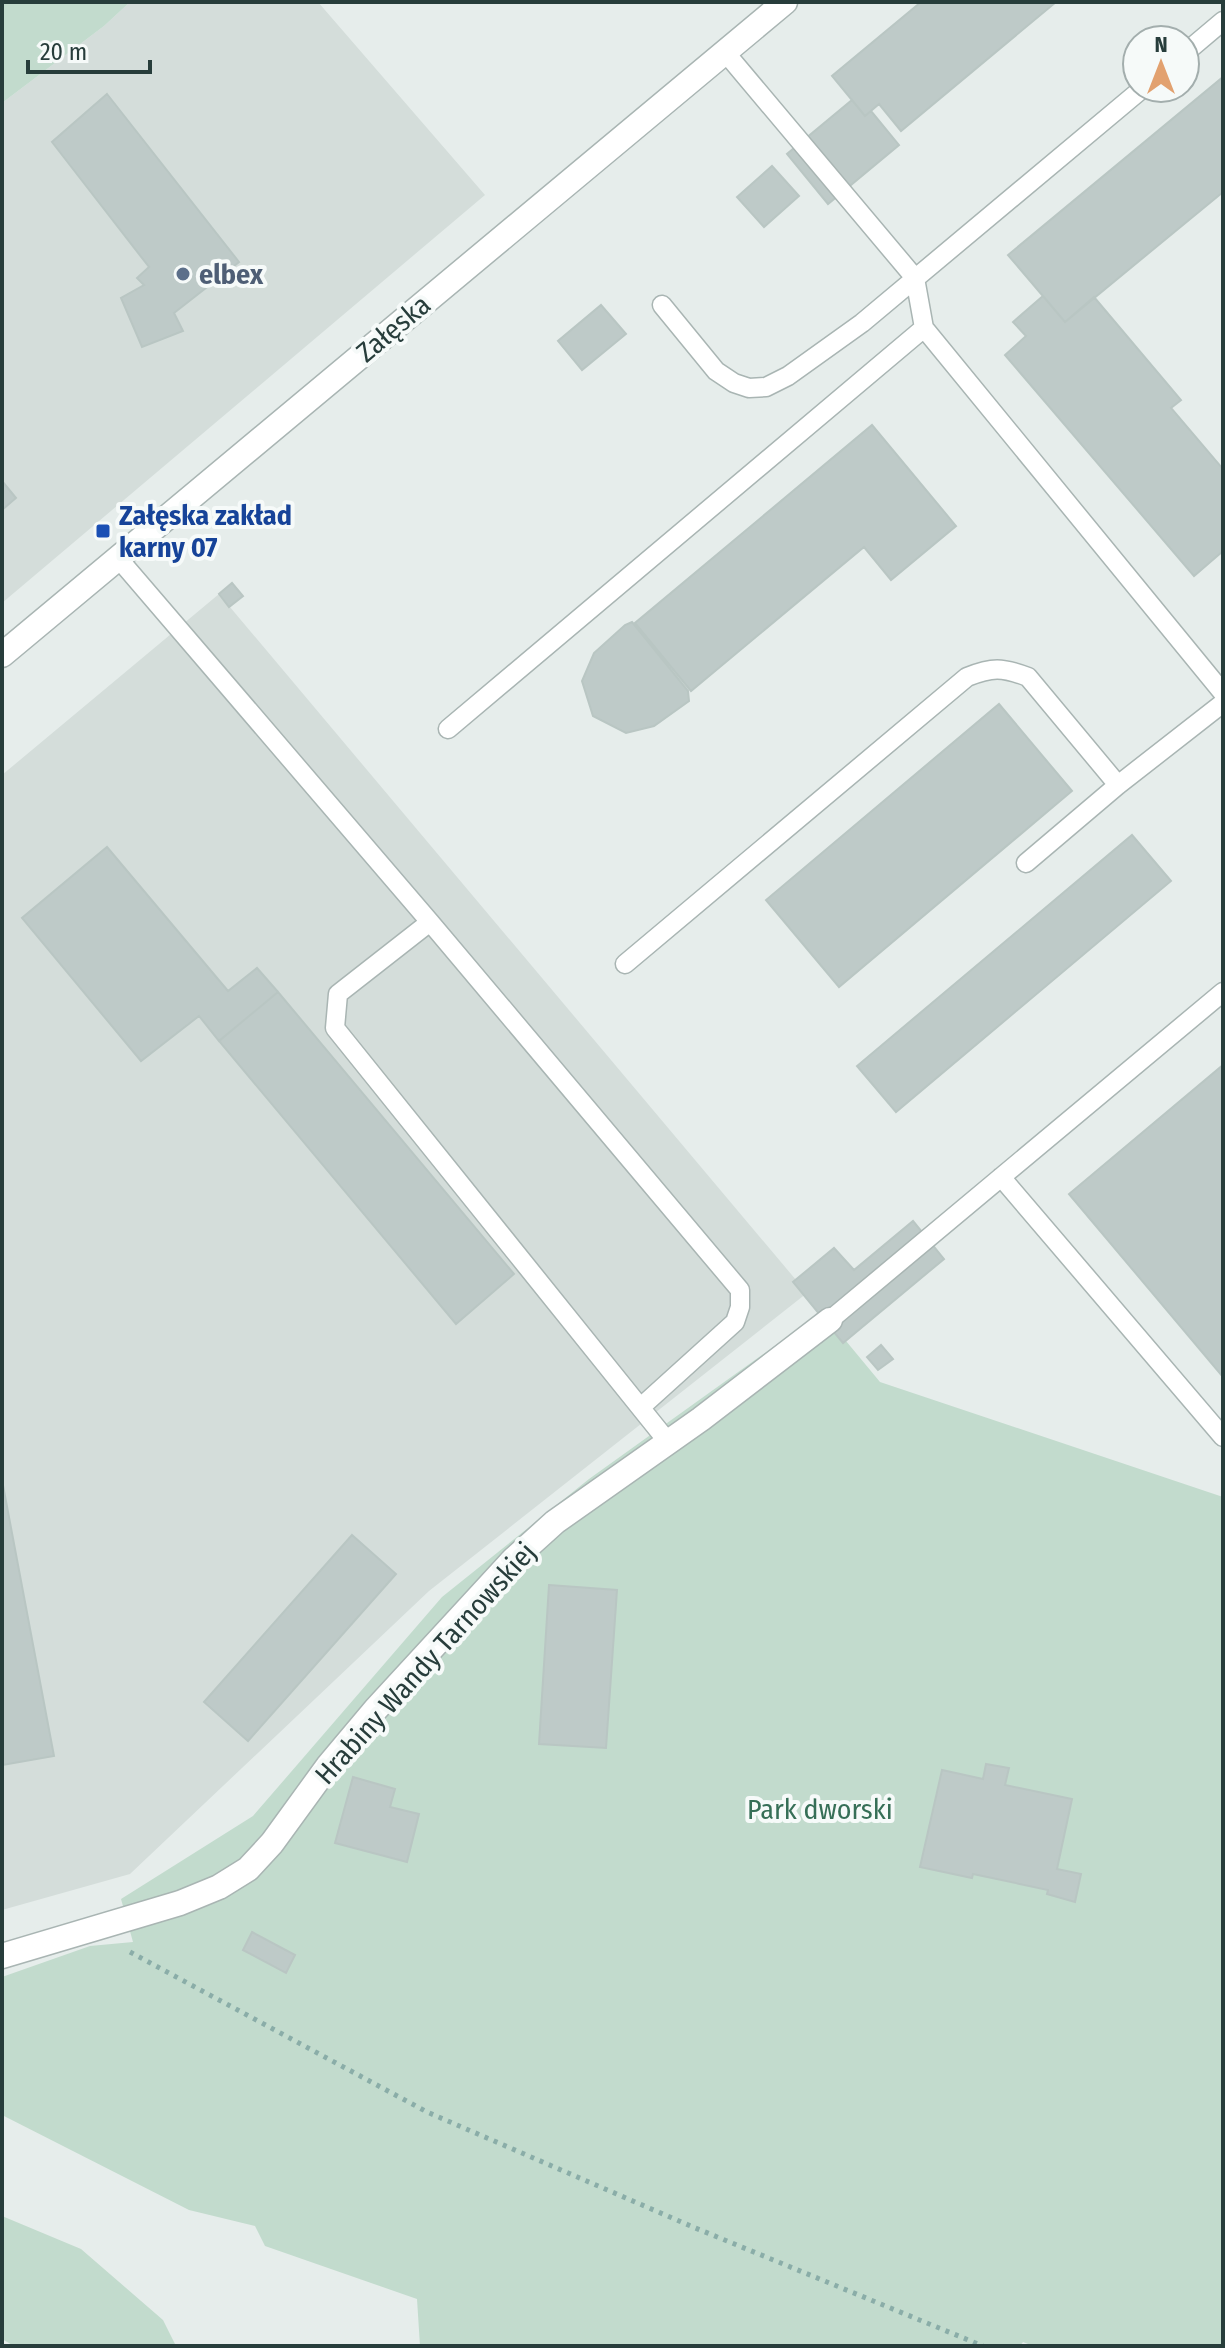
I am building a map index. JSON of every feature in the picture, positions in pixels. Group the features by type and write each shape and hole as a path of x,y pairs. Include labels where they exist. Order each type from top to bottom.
{"street":[{"name":"Załęska","path":"2,655 785,2"},
{"name":"Hrabiny Wandy Tarnowskiej","path":"2,1956 180,1903 219,1887 248,1869 272,1843 328,1766 375,1710 514,1559 555,1522 668,1442 830,1320"}],"lane":[{"path":"1201,40 1223,21"},
{"path":"725,52 915,278 924,328 1223,693"},
{"path":"662,305 716,371 734,383 749,388 766,387 788,376 862,323 1124,104"},
{"path":"448,729 924,328"},
{"path":"118,558 740,1290 740,1307 735,1322 641,1407"},
{"path":"625,964 967,677 987,669 1008,669 1028,677 1118,785"},
{"path":"1026,863 1118,785 1223,703"},
{"path":"430,922 338,994 335,1028 668,1442"},
{"path":"830,1320 1223,992"},
{"path":"1001,1177 1223,1437"}],"path":[{"path":"91,1930 427,2112 693,2227 983,2346"}],"shaded area":[{"path":"130,2 318,2 485,195 2,603 2,103 104,26"},
{"path":"219,594 807,1293 429,1591 130,1874 2,1910 2,775"}],"green space":[{"path":"2,2 130,2 104,26 2,103"},
{"name":"Park dworski","path":"822,1312 880,1382 1223,1497 1223,2346 1033,2346 1023,2342 1020,2346 420,2346 417,2299 265,2246 255,2226 189,2210 2,2115 2,1977 90,1946 133,1942 121,1899 253,1816 442,1597 589,1479"},
{"path":"2,2216 81,2249 163,2320 176,2346 14,2346 2,2339"}],"building":[{"path":"921,2 1056,2 901,131 879,104 865,116 832,76"},
{"path":"1223,77 1223,192 1065,322 1008,255 1190,104 1201,104 1201,95"},
{"path":"107,94 239,262 174,313 183,331 142,347 121,298 144,285 137,278 149,267 52,142"},
{"path":"852,100 865,116 871,111 899,145 828,204 787,154"},
{"path":"772,166 799,196 764,227 737,197"},
{"path":"1043,296 1065,322 1094,297 1181,400 1171,408 1223,469 1223,551 1194,576 1005,355 1026,336 1013,322"},
{"path":"601,305 626,334 582,370 558,341"},
{"path":"872,425 956,526 891,580 864,547 691,691 635,623"},
{"path":"2,481 16,498 2,510"},
{"path":"232,583 243,596 229,607 219,594"},
{"path":"632,622 688,691 689,701 654,726 626,733 593,716 582,681 594,653"},
{"path":"999,704 1072,791 839,987 766,900"},
{"path":"1132,835 1171,881 896,1112 857,1066"},
{"path":"107,847 228,991 257,968 278,992 219,1041 199,1016 141,1061 22,918"},
{"path":"278,992 514,1274 456,1324 219,1041"},
{"path":"1223,1065 1223,1377 1069,1194"},
{"path":"913,1221 944,1259 843,1343 793,1282 834,1248 854,1270"},
{"path":"881,1345 893,1359 878,1370 867,1357"},
{"path":"2,1480 54,1756 2,1765"},
{"path":"352,1535 396,1574 248,1741 204,1702"},
{"path":"549,1585 617,1590 606,1748 539,1744"},
{"path":"986,1764 1009,1768 1005,1785 1072,1799 1057,1869 1081,1874 1075,1902 1047,1894 1048,1890 973,1874 972,1878 920,1867 942,1770 983,1779"},
{"path":"353,1777 395,1789 390,1807 419,1814 407,1862 335,1843"},
{"path":"252,1932 295,1955 286,1973 243,1950"}],"place":[{"name":"elbex","path":"183,274"},
{"name":"Załęska zakład karny 07","path":"103,531"}]}
